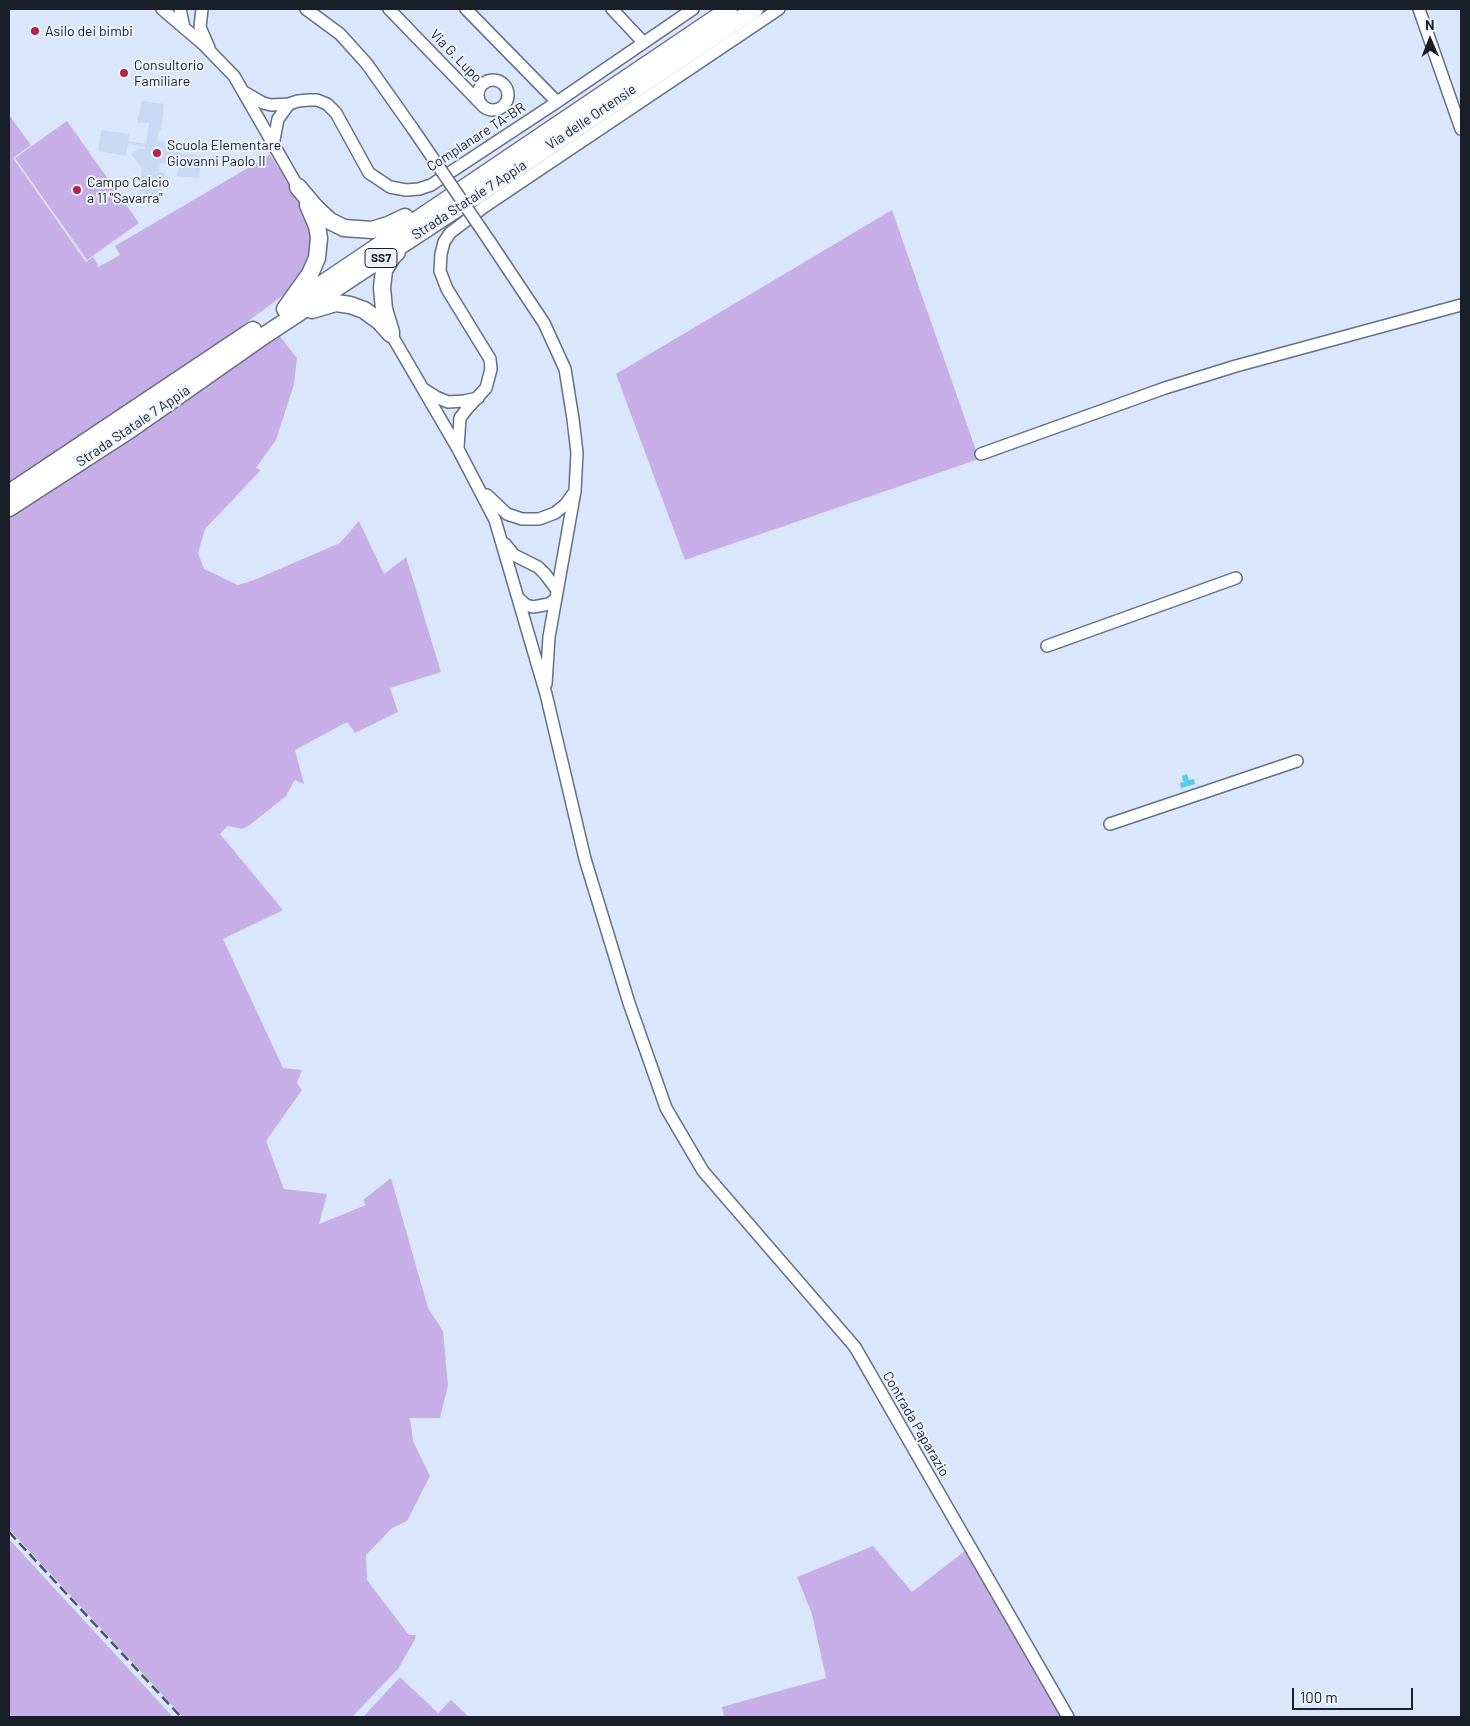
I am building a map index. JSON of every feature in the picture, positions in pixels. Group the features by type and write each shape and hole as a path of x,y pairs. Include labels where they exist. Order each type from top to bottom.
{"highway":[{"name":"Strada Statale 7 Appia","path":"9,493 729,9"},
{"name":"Strada Statale 7 Appia","path":"9,508 755,9"},
{"path":"298,188 315,208 330,221 344,228 360,230 372,230 388,225 445,200"},
{"path":"285,308 310,274 317,258 317,226 298,188"},
{"path":"391,334 384,309 382,288 384,270 393,256 431,225"},
{"path":"265,335 309,311 336,304 350,305 364,310 379,321 391,334"}],"street":[{"path":"162,9 211,52 234,76 298,188"},
{"path":"180,9 180,17 184,28"},
{"path":"202,9 200,28 211,52"},
{"path":"306,9 340,34 367,64 544,323 565,369 577,453 575,491 549,638 546,694"},
{"name":"Via G. Lupo","path":"389,9 480,103"},
{"path":"466,9 556,102"},
{"path":"612,9 644,42"},
{"name":"Complanare TA-BR","path":"282,108 298,101 309,100 318,100 327,104 336,113 369,173 390,187 406,190 419,189 431,184 556,102 692,9"},
{"name":"Via delle Ortensie","path":"465,406 478,398 486,388 490,378 490,359 447,289 440,271 443,248 450,233 484,207 779,9"},
{"path":"1419,9 1461,129"},
{"path":"244,92 263,103 282,108"},
{"path":"259,120 264,115 282,108"},
{"path":"273,145 275,127 282,108"},
{"path":"981,454 1165,388 1236,366 1461,306"},
{"path":"391,334 458,448 495,520 546,694"},
{"path":"424,390 448,402 465,406"},
{"path":"440,418 451,409 465,406"},
{"path":"458,448 460,418 465,406"},
{"path":"481,490 507,514 522,519 539,519 555,513 566,504 575,491"},
{"path":"502,541 514,555 538,567 545,574 556,594"},
{"path":"1047,646 1236,578"},
{"path":"518,598 526,605 533,607 549,604 556,594"},
{"name":"Contrada Paparazio","path":"546,694 586,859 629,1003 666,1108 703,1171 855,1347 1068,1717"},
{"path":"1110,824 1297,761"}],"shaded area":[{"name":"Scuola Elementare Giovanni Paolo II","path":"142,101 164,104 161,131 159,131 157,140 159,142 162,140 168,148 167,151 202,156 199,178 177,176 179,166 160,163 159,172 165,173 160,205 137,202 142,168 130,153 139,149 145,149 145,147 128,144 126,156 98,151 101,130 129,134 128,141 146,144 149,123 137,122"},
{"path":"9,115 31,145 13,158 86,262 93,257 99,267 120,255 115,246 270,155 311,218 314,254 300,283 149,394 9,488"},
{"name":"Campo Calcio a 11 \"Savarra\"","path":"67,121 139,223 87,260 15,158"},
{"path":"892,210 979,459 685,560 616,374"},
{"path":"278,334 297,358 294,384 276,440 256,468 261,470 205,529 198,553 204,569 238,585 340,543 359,521 384,574 406,557 441,672 390,688 398,712 355,733 347,722 295,750 304,784 295,780 286,796 250,825 242,829 228,826 220,834 283,910 223,939 283,1068 302,1070 297,1083 302,1090 266,1141 284,1189 327,1194 319,1224 366,1205 363,1200 391,1178 428,1308 443,1331 448,1385 440,1418 410,1418 413,1441 430,1476 407,1521 392,1528 366,1555 367,1580 409,1635 416,1635 398,1669 352,1717 183,1717 9,1529 9,518"},
{"path":"9,1539 173,1717 9,1717"},
{"path":"873,1546 912,1592 966,1550 1061,1717 724,1717 722,1707 826,1678 812,1614 797,1577"},
{"path":"400,1677 438,1713 451,1700 469,1717 365,1717"}],"water":[{"path":"1187,774 1189,780 1194,779 1195,784 1181,788 1180,783 1186,781 1183,781 1182,776"}],"railway":[{"path":"9,1532 181,1717"}],"place":[{"name":"Asilo dei bimbi","path":"35,31"},
{"name":"Consultorio Familiare","path":"124,73"},
{"name":"Scuola Elementare Giovanni Paolo II","path":"157,153"},
{"name":"Campo Calcio a 11 \"Savarra\"","path":"77,190"}]}
